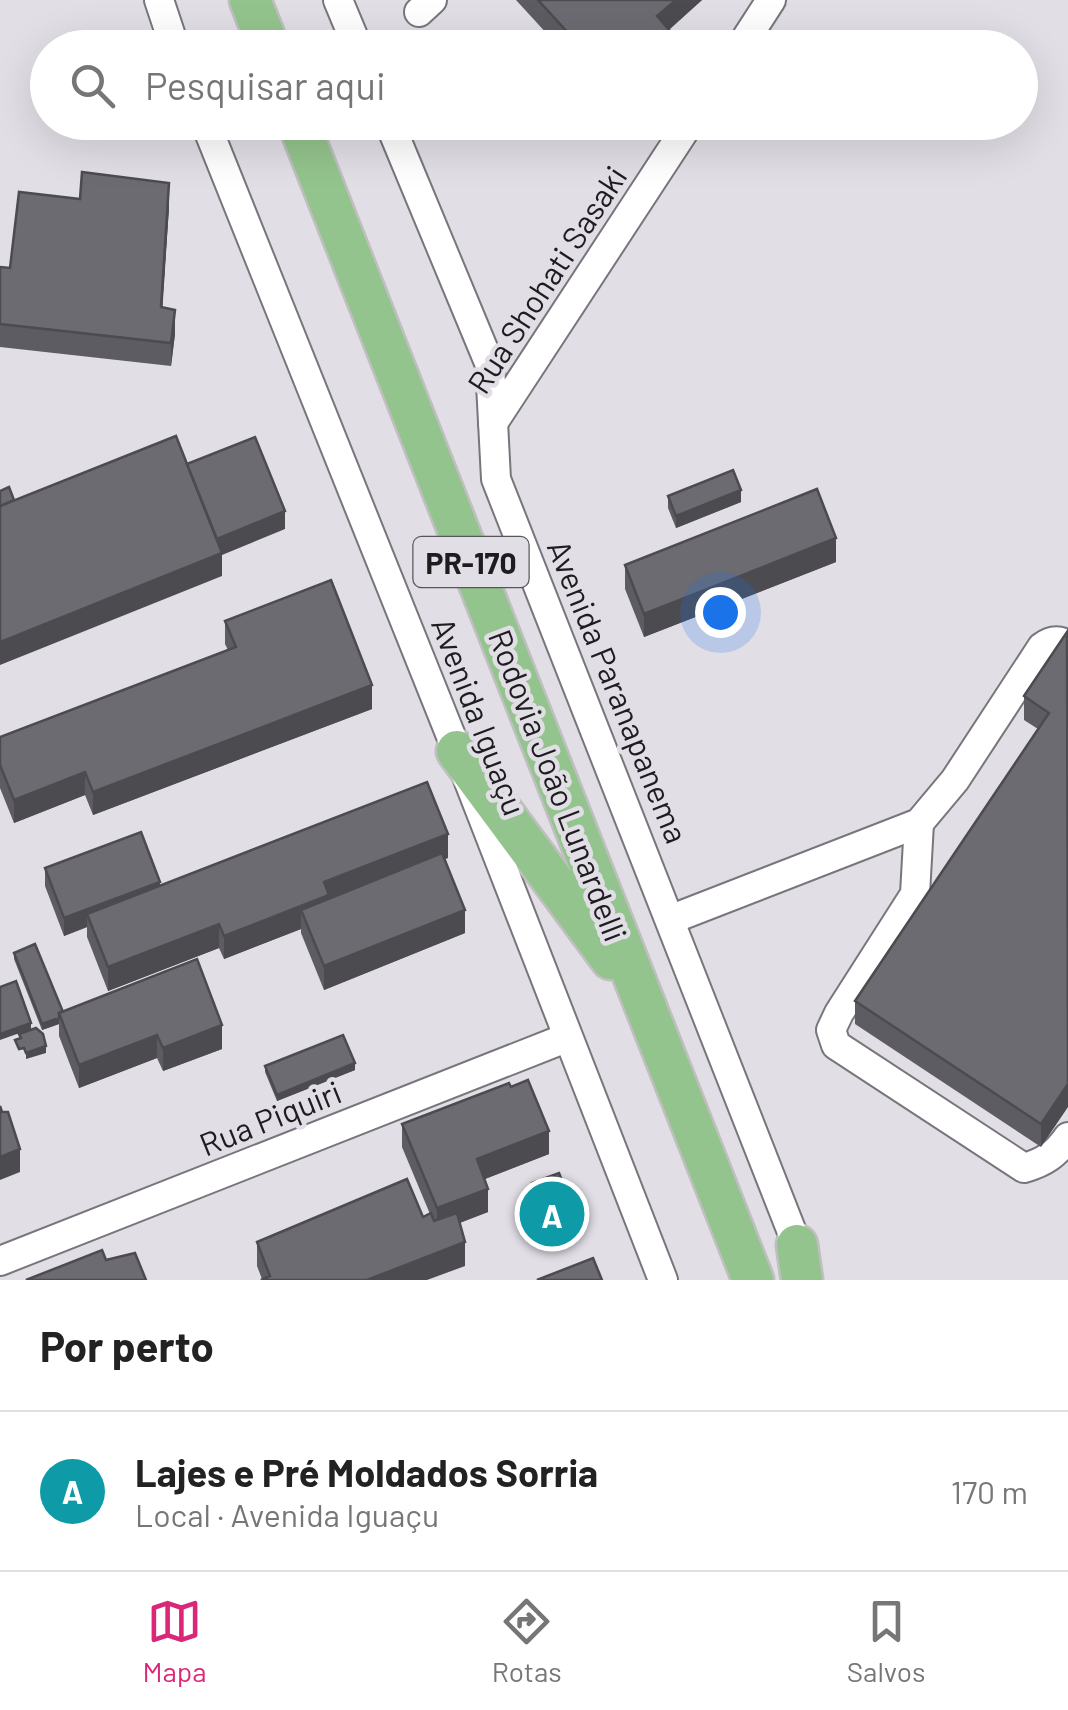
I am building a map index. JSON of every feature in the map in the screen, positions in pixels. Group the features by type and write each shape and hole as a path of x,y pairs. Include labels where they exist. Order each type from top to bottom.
{"highway":[{"path":"250,0 262,30"},
{"name":"Rodovia João Lunardelli","path":"305,140 752,1280"},
{"path":"457,751 644,1002"}],"street":[{"path":"159,0 170,30"},
{"path":"338,0 350,30"},
{"path":"752,30 771,0"},
{"name":"Avenida Iguaçu","path":"212,140 663,1280"},
{"name":"Avenida Paranapanema","path":"396,140 490,365 496,479 672,920 804,1268"},
{"name":"Rua Shohati Sasaki","path":"492,423 678,140"},
{"path":"672,920 919,823 955,780 1042,647 1060,640 1068,646"},
{"path":"919,823 916,894 838,1013 831,1030 836,1044 1024,1168 1043,1163 1068,1137"},
{"name":"Rua Piquiri","path":"0,1262 566,1038"}],"building":[{"path":"538,0 676,0 657,16 669,30 566,30"},
{"path":"82,172 169,183 161,307 175,310 171,343 0,324 0,267 10,268 19,192 80,199"},
{"path":"176,436 222,553 0,642 0,506"},
{"path":"255,437 285,511 217,539 187,464"},
{"path":"733,470 741,490 676,516 668,496"},
{"path":"9,487 14,500 0,506 0,491"},
{"path":"817,489 836,538 644,614 625,565"},
{"path":"331,580 372,685 93,792 85,772 14,800 0,765 0,737 236,647 225,621"},
{"path":"1067,632 1068,1084 1041,1124 855,1001 1049,713 1024,696"},
{"path":"427,782 448,834 324,882 329,895 224,936 219,924 108,967 87,914"},
{"path":"141,832 160,882 64,918 45,868"},
{"path":"442,853 465,910 324,966 301,910"},
{"path":"35,944 63,1012 59,1018 42,1024 14,953"},
{"path":"197,959 222,1025 163,1048 157,1035 79,1065 59,1013"},
{"path":"16,981 31,1023 0,1034 0,987"},
{"path":"36,1028 43,1034 46,1046 26,1053 24,1048 19,1049 15,1040 21,1038 19,1034"},
{"path":"343,1035 355,1063 277,1095 265,1066"},
{"path":"528,1080 549,1131 477,1159 488,1189 437,1208 402,1124 509,1083 511,1087"},
{"path":"0,1106 2,1112 8,1112 20,1149 0,1157"},
{"path":"559,1173 573,1208 546,1219 532,1183"},
{"path":"407,1179 423,1217 431,1213 434,1221 457,1213 465,1242 367,1280 261,1280 270,1276 257,1242"},
{"path":"102,1250 106,1260 135,1253 146,1280 26,1280"},
{"path":"593,1258 602,1280 537,1280"}],"place":[{"name":"Lajes e Pré Moldados Sorria","path":"552,1214"}]}
